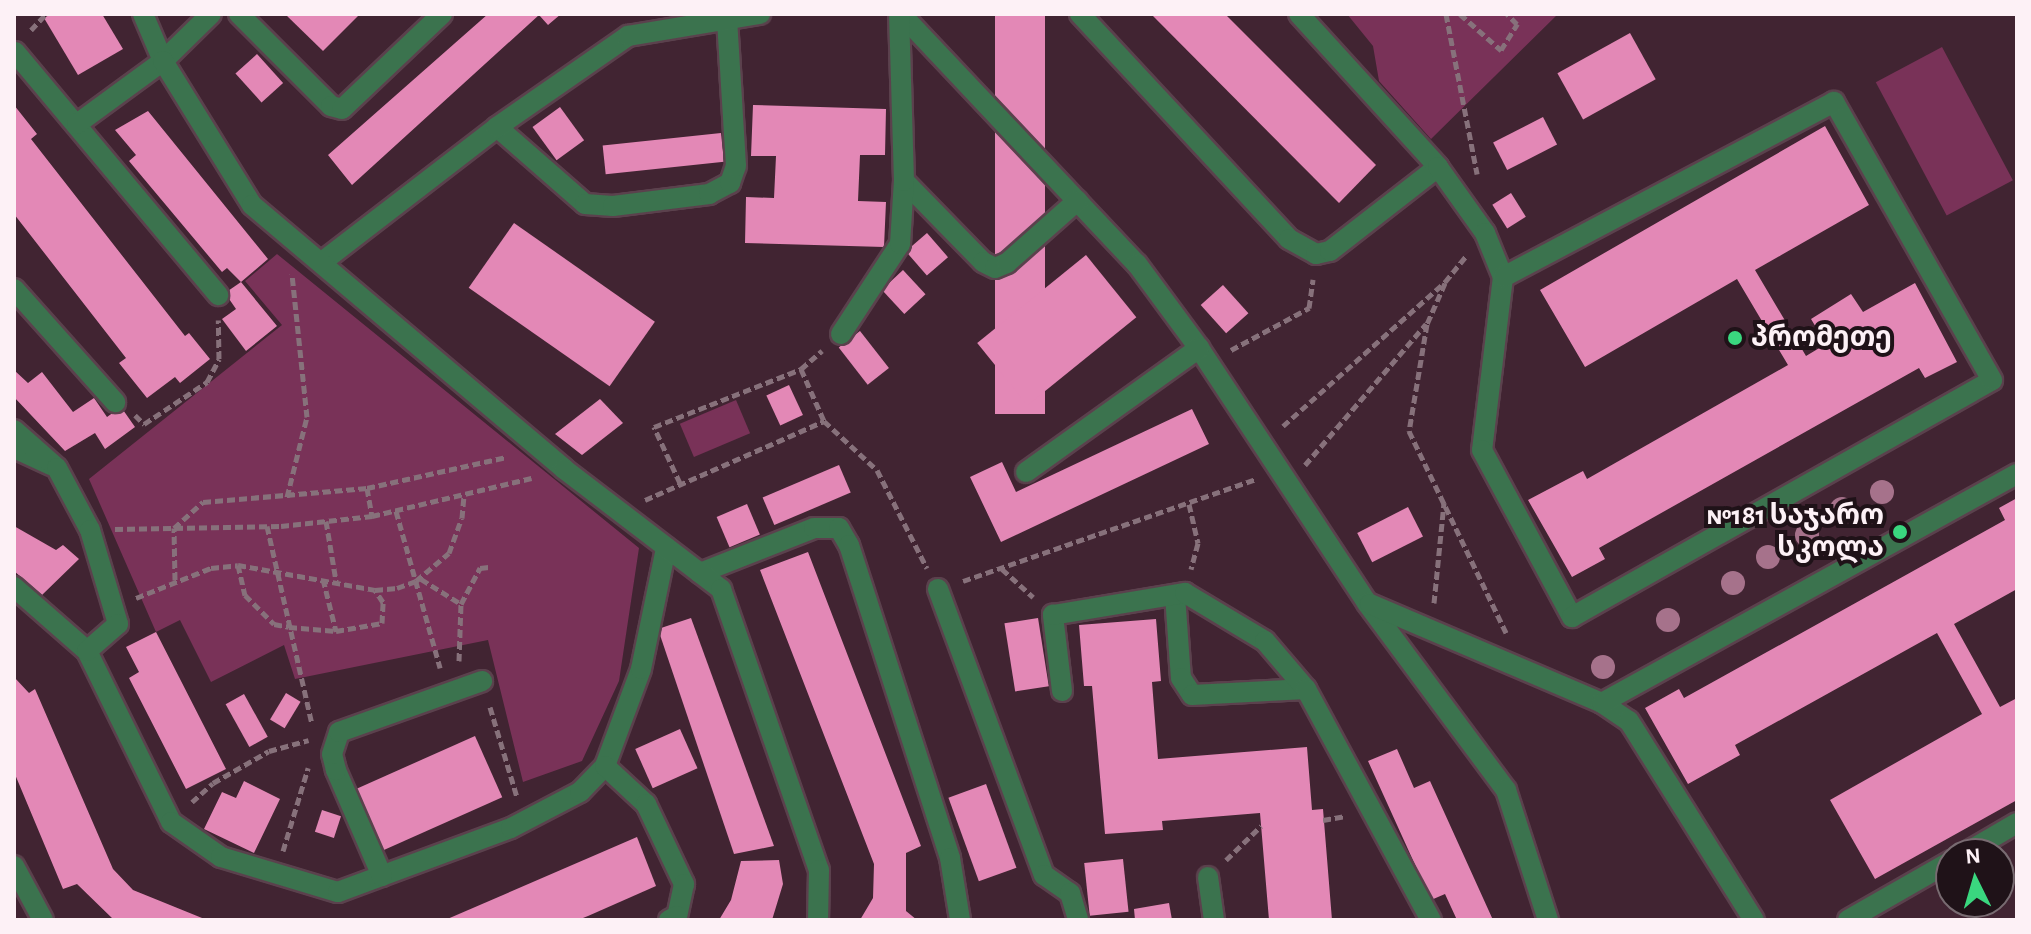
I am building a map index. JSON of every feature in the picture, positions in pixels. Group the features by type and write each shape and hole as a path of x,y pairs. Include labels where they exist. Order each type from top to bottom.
{"street":[{"path":"143,14 163,61 252,205 539,449 721,589 814,855 818,920"},
{"path":"77,124 163,61 211,14"},
{"path":"239,14 331,106 342,109 442,14"},
{"path":"322,262 497,127 628,36 760,14"},
{"path":"841,334 900,244 904,181 900,14"},
{"path":"900,14 1137,264 1199,348 1265,441 1367,603 1506,790 1548,920"},
{"path":"1080,14 1289,239 1316,254 1330,251 1438,167"},
{"path":"1299,14 1438,167 1481,228 1503,277 1482,450 1572,617 1992,380 1834,102 1503,277"},
{"path":"497,127 585,204 613,206 709,194 730,183 736,166 727,20"},
{"path":"15,52 218,295"},
{"path":"904,181 983,262 995,268 1007,263 1077,201"},
{"path":"16,297 115,402"},
{"path":"1026,472 1199,348"},
{"path":"14,430 57,468 90,530 118,624 87,651"},
{"path":"14,448 57,468"},
{"path":"1602,703 2017,474"},
{"path":"700,573 814,528 839,528 849,545 950,858 960,920"},
{"path":"14,587 87,651 171,822 221,857 338,892 524,821 580,792 605,766 641,669 666,548"},
{"path":"938,589 1044,875 1070,893 1078,920"},
{"path":"1180,594 1181,678 1192,695 1306,689"},
{"path":"1062,691 1053,615 1180,594 1265,641 1306,689 1431,920"},
{"path":"1367,603 1602,703 1629,721 1754,920"},
{"path":"382,876 336,770 332,754 339,732 482,681"},
{"path":"605,766 646,804 684,884 677,916 669,920"},
{"path":"1991,838 2017,823"},
{"path":"14,866 43,920"},
{"path":"1848,920 1935,870"},
{"path":"1208,877 1214,920"}],"path":[{"path":"1446,14 1477,164"},
{"path":"1460,14 1501,50 1517,24 1507,14"},
{"path":"1481,228 1445,282 1427,324 1409,431 1524,671"},
{"path":"287,497 307,417 290,236"},
{"path":"1253,339 1309,308 1313,272"},
{"path":"1265,441 1445,282"},
{"path":"115,402 126,404 144,424 207,382 219,359 218,295"},
{"path":"680,483 654,427 801,369 824,421 877,470 938,589 1189,504 1287,475 1427,324"},
{"path":"639,503 824,421"},
{"path":"175,580 174,528 203,502 367,488 539,449"},
{"path":"90,530 267,526 372,516 464,497 564,469"},
{"path":"367,488 372,516"},
{"path":"114,609 175,580 238,565 276,569 375,590 418,580 449,553 462,518 464,497"},
{"path":"1432,632 1444,501"},
{"path":"1180,594 1198,543 1189,504"},
{"path":"396,511 453,690"},
{"path":"326,521 336,581"},
{"path":"267,526 316,738 277,873"},
{"path":"238,565 245,595 274,624 289,627 336,631 382,623 383,602 375,590"},
{"path":"453,690 461,604 480,568 489,567"},
{"path":"1001,568 1053,615"},
{"path":"323,579 336,631"},
{"path":"418,580 461,604"},
{"path":"482,681 524,821"},
{"path":"171,822 213,783 269,751 316,738"},
{"path":"1208,877 1261,826"}],"shaded area":[{"path":"1347,14 1558,14 1431,139 1379,81 1373,46"},
{"path":"1942,47 2013,180 1947,216 1876,82"},
{"path":"277,254 639,548 619,681 582,761 523,782 488,640 295,679 284,645 211,682 180,620 156,632 89,479 282,325 245,281"},
{"path":"736,400 750,433 694,457 680,424"}],"building":[{"path":"51,14 102,14 123,49 78,75 44,18"},
{"path":"285,14 360,14 323,51"},
{"path":"488,14 561,14 548,25 539,15 352,185 328,155"},
{"path":"995,14 1045,14 1045,414 995,414"},
{"path":"1151,14 1225,14 1376,165 1339,203"},
{"path":"1630,33 1656,79 1583,120 1557,73"},
{"path":"257,54 283,83 262,102 235,73"},
{"path":"14,105 37,134 31,139 185,336 189,333 210,359 180,383 175,377 147,398 119,363 126,358 14,214"},
{"path":"753,105 886,109 885,155 860,155 858,201 886,202 884,247 745,243 746,197 774,198 776,156 751,156"},
{"path":"560,107 584,140 557,160 532,127"},
{"path":"148,111 268,259 241,282 227,268 222,272 129,161 136,155 115,130"},
{"path":"1543,117 1557,145 1507,170 1493,142"},
{"path":"1825,126 1869,205 1755,270 1806,356 1826,344 1811,319 1851,294 1863,312 1915,283 1957,362 1925,378 1919,368 1599,548 1605,559 1572,577 1528,500 1583,471 1587,479 1788,365 1737,279 1585,367 1540,290"},
{"path":"721,133 724,162 606,174 603,145"},
{"path":"1511,193 1526,217 1507,228 1492,205"},
{"path":"514,223 655,322 610,386 469,288"},
{"path":"927,233 948,257 927,276 906,251"},
{"path":"1086,255 1136,317 1028,405 977,343"},
{"path":"903,270 926,294 904,314 882,290"},
{"path":"241,282 277,326 246,351 222,319 236,309 225,293"},
{"path":"1223,285 1248,313 1226,333 1201,305"},
{"path":"860,331 889,368 868,385 839,348"},
{"path":"14,370 28,383 42,372 73,412 94,398 107,417 121,407 135,427 105,449 95,433 65,451 14,397"},
{"path":"789,385 803,415 780,425 766,396"},
{"path":"600,399 623,423 582,455 555,434"},
{"path":"1192,409 1209,444 1001,542 970,477 1002,462 1016,492"},
{"path":"839,465 851,493 774,525 763,497"},
{"path":"2017,498 2017,589 1954,624 2000,707 2017,698 2017,800 1949,838 1935,838 1935,846 1875,879 1830,800 1982,714 1937,633 1735,745 1740,755 1688,784 1645,708 1679,689 1684,698 2005,520 1999,508"},
{"path":"747,504 760,534 730,547 717,517"},
{"path":"1408,507 1423,536 1372,562 1357,533"},
{"path":"14,526 56,550 63,545 79,559 42,595 14,571"},
{"path":"808,552 921,846 906,853 906,911 917,920 860,920 873,898 874,864 760,570"},
{"path":"691,618 774,846 734,854 658,629"},
{"path":"1038,618 1049,686 1015,691 1004,623"},
{"path":"1156,619 1161,681 1152,682 1158,759 1307,747 1312,810 1323,809 1332,920 1269,920 1260,813 1162,821 1163,830 1105,834 1092,686 1084,686 1079,625"},
{"path":"156,632 226,769 186,789 129,678 139,672 126,647"},
{"path":"14,677 29,693 35,689 113,869 133,890 207,920 114,920 77,884 63,889 14,772"},
{"path":"286,693 301,702 285,728 270,720"},
{"path":"244,694 268,737 249,747 226,704"},
{"path":"680,729 697,768 653,788 635,749"},
{"path":"475,736 502,797 382,851 354,790"},
{"path":"1397,749 1414,788 1430,781 1493,920 1457,920 1445,894 1431,900 1368,761"},
{"path":"244,781 280,799 254,853 204,829 222,792 236,798"},
{"path":"986,784 1016,868 979,881 948,798"},
{"path":"322,810 341,816 334,838 315,832"},
{"path":"637,837 656,886 588,916 578,920 445,920"},
{"path":"1123,859 1129,912 1090,916 1084,863"},
{"path":"779,860 783,884 772,920 719,920 731,900 741,861"},
{"path":"1169,903 1172,920 1135,920 1134,909"}],"place":[{"name":"პრომეთე","path":"1735,338"},
{"name":"№181 საჯარო სკოლა","path":"1900,532"}]}
